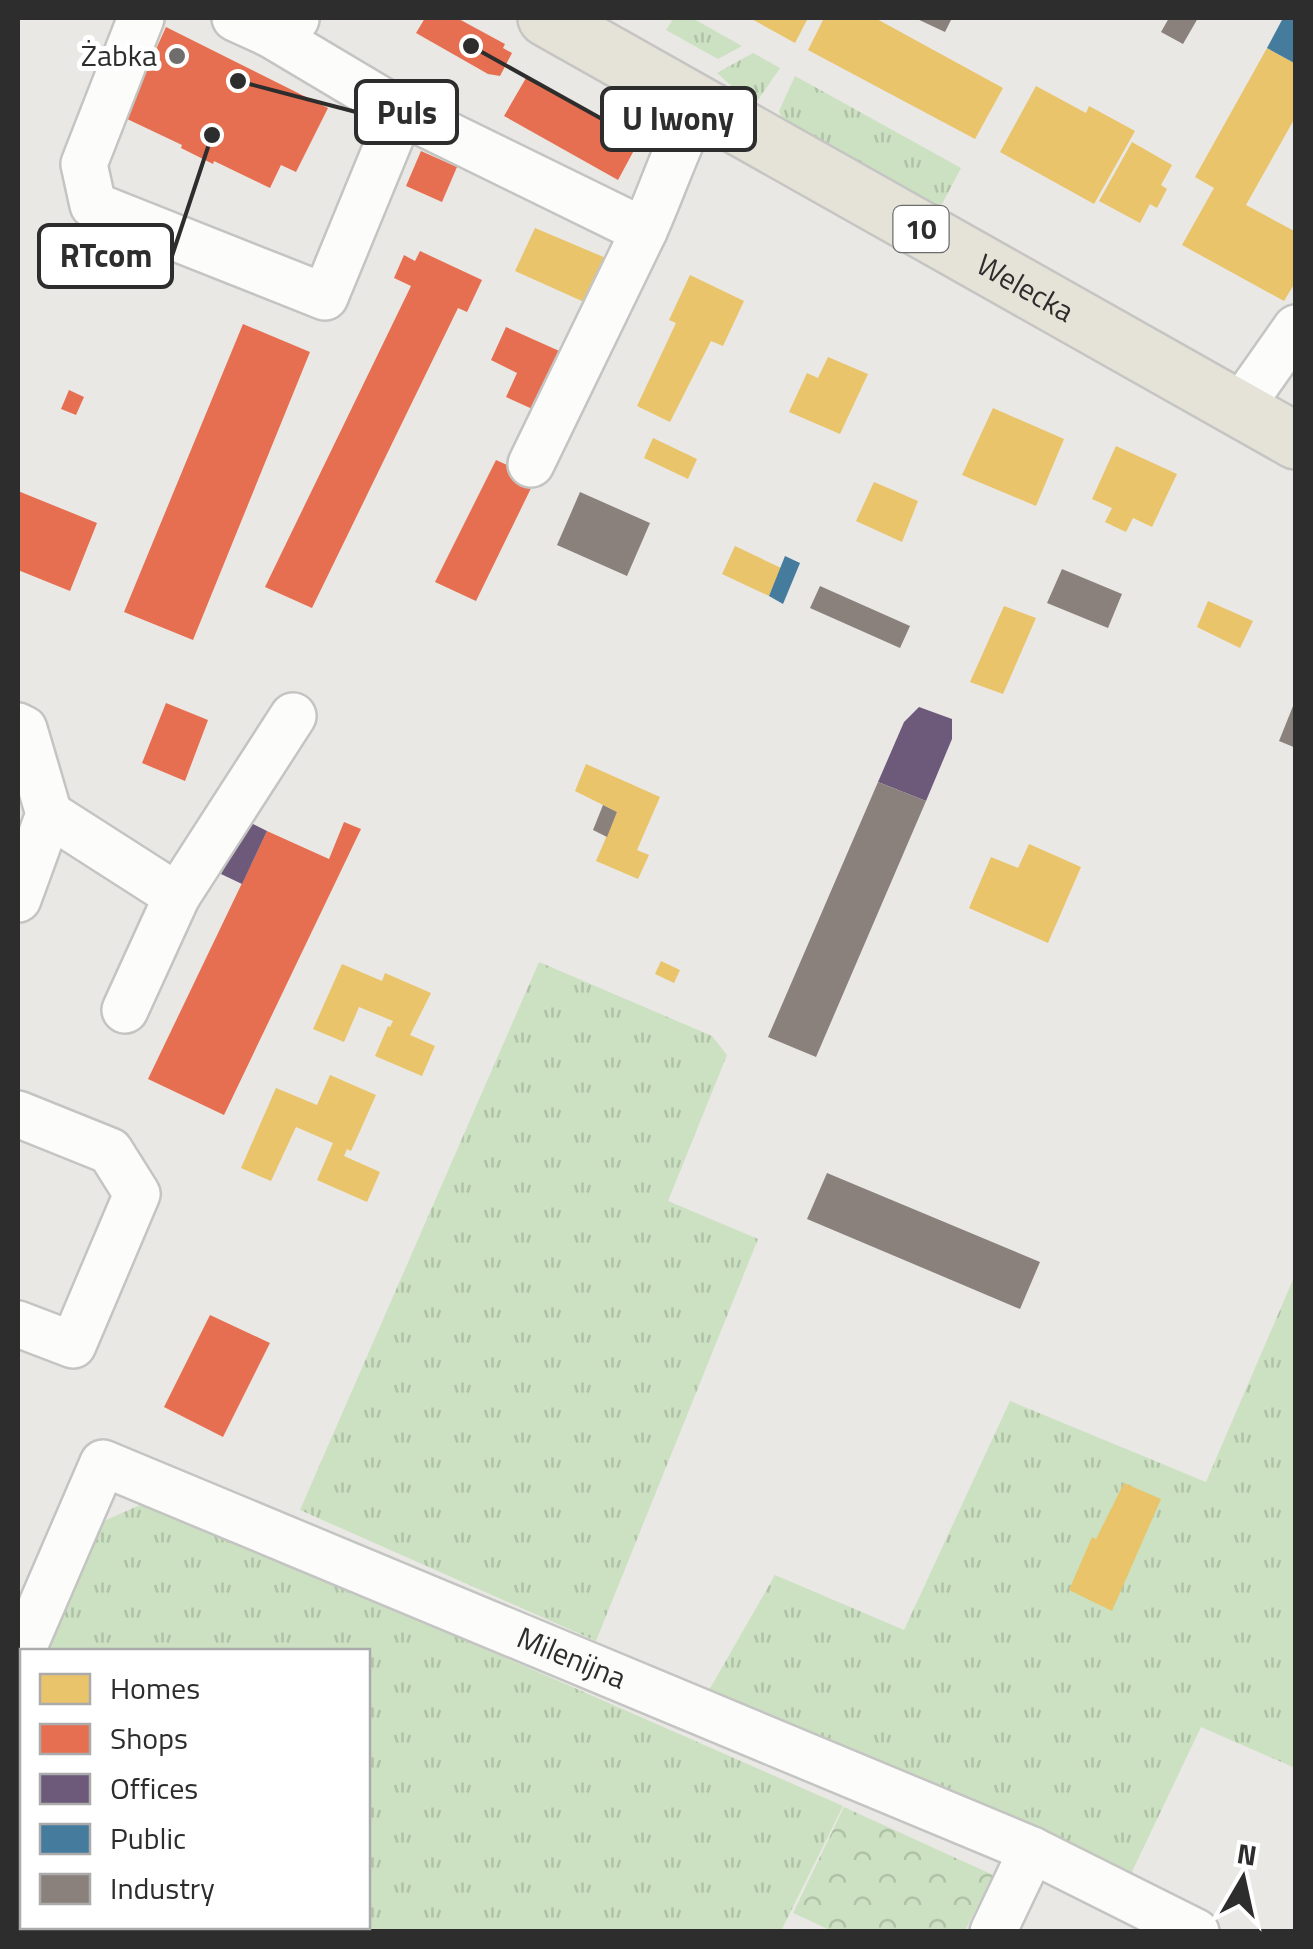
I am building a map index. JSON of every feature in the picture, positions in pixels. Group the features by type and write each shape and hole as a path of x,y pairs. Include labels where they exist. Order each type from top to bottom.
{"main road":[{"name":"Welecka","path":"546,18 605,32 698,104 1296,441"}],"street":[{"path":"141,18 84,164 93,205 325,296 401,112"},
{"path":"268,23 401,112 644,232"},
{"path":"530,464 644,232 698,104"},
{"path":"1242,410 1296,328"},
{"path":"126,1010 177,896 293,716"},
{"path":"18,726 24,729 49,814 18,899"},
{"path":"49,814 177,896"},
{"path":"18,1114 110,1151 137,1194 72,1344 18,1324"},
{"name":"Milenijna","path":"23,1633 103,1463 1032,1850 1196,1932"},
{"path":"992,1932 1032,1850"}],"green space":[{"path":"666,18 692,18 742,46 718,59 666,30 672,21"},
{"path":"753,53 780,68 756,103 717,73"},
{"path":"795,76 961,168 942,204 931,207 785,126 779,111"},
{"path":"539,962 712,1036 727,1055 668,1201 758,1239 596,1641 300,1510"},
{"path":"1295,1275 1295,1768 1201,1727 1128,1880 708,1692 775,1575 904,1630 1010,1401 1206,1482"},
{"path":"149,1501 843,1806 781,1931 18,1931 20,1710 20,1929 370,1929 370,1649 45,1649 95,1525"},
{"path":"844,1807 993,1875 965,1931 832,1931 793,1913"}],"building: Homes":[{"path":"750,18 808,18 795,43"},
{"path":"824,18 875,18 1003,88 975,139 808,50"},
{"path":"1267,48 1296,64 1296,116 1246,205 1296,232 1296,281 1284,301 1182,245 1214,188 1195,177"},
{"path":"1036,86 1086,113 1089,106 1135,131 1094,204 1000,152"},
{"path":"1132,142 1172,165 1161,185 1167,189 1157,208 1150,204 1140,223 1099,201"},
{"path":"535,228 613,261 593,306 515,271"},
{"path":"690,275 744,301 723,346 711,341 670,422 637,406 676,323 669,320"},
{"path":"828,357 868,374 840,434 789,412 807,373 818,378"},
{"path":"993,408 1064,439 1036,506 962,475"},
{"path":"653,438 697,459 688,479 644,458"},
{"path":"1116,446 1177,474 1152,527 1133,518 1126,532 1105,522 1112,508 1092,499"},
{"path":"874,482 918,501 902,542 856,521"},
{"path":"735,546 781,568 769,596 722,574"},
{"path":"1208,601 1253,621 1240,648 1197,627"},
{"path":"1004,606 1036,618 1003,694 970,682"},
{"path":"586,764 660,797 637,850 649,855 638,879 596,861 617,812 575,791"},
{"path":"1029,844 1081,867 1048,943 969,908 991,857 1018,868"},
{"path":"661,961 680,970 674,983 655,974"},
{"path":"342,964 382,981 385,973 431,993 410,1035 435,1046 422,1076 375,1056 393,1021 359,1007 344,1042 313,1029"},
{"path":"330,1075 376,1095 351,1151 347,1149 344,1156 380,1172 367,1202 317,1180 333,1143 296,1127 271,1181 241,1168 276,1088 317,1105"},
{"path":"1124,1483 1161,1499 1112,1611 1069,1590 1092,1537 1096,1539"}],"building: Shops":[{"path":"425,18 457,18 505,44 503,48 512,53 500,76 488,74 416,33"},
{"path":"166,27 328,108 296,172 281,165 270,188 214,161 213,164 125,118"},
{"path":"526,78 639,141 618,180 504,116"},
{"path":"421,151 457,167 442,202 406,186"},
{"path":"420,251 482,280 467,312 458,308 312,608 265,587 411,286 394,278 404,255 415,261"},
{"path":"243,324 310,352 193,640 124,612"},
{"path":"506,327 566,354 539,412 506,397 517,373 491,360"},
{"path":"69,390 84,397 76,415 61,409"},
{"path":"496,460 536,478 476,601 435,582"},
{"path":"18,491 97,523 70,591 18,570"},
{"path":"166,703 208,720 185,781 142,763"},
{"path":"344,822 361,829 224,1115 148,1079 267,831 329,859"},
{"path":"210,1315 270,1343 223,1437 164,1407"}],"building: Offices":[{"path":"919,707 952,719 952,739 926,801 878,782 904,722"},
{"path":"247,821 267,831 242,884 221,874"}],"building: Public":[{"path":"1283,18 1296,18 1296,64 1267,48"},
{"path":"785,556 800,563 783,604 769,596"}],"building: Industry":[{"path":"915,18 952,18 945,32"},
{"path":"1169,18 1198,18 1183,44 1161,32"},
{"path":"580,492 650,523 627,576 557,545"},
{"path":"1062,569 1122,594 1108,628 1047,603"},
{"path":"820,586 910,626 900,648 810,608"},
{"path":"1296,701 1296,748 1279,741"},
{"path":"878,782 926,801 816,1057 768,1037"},
{"path":"603,805 617,812 607,837 593,830"},
{"path":"827,1173 1040,1262 1020,1309 807,1219"}],"place":[{"name":"U Iwony","path":"471,46"},
{"name":"Żabka","path":"177,56"},
{"name":"Puls","path":"238,81"},
{"name":"RTcom","path":"212,135"}]}
